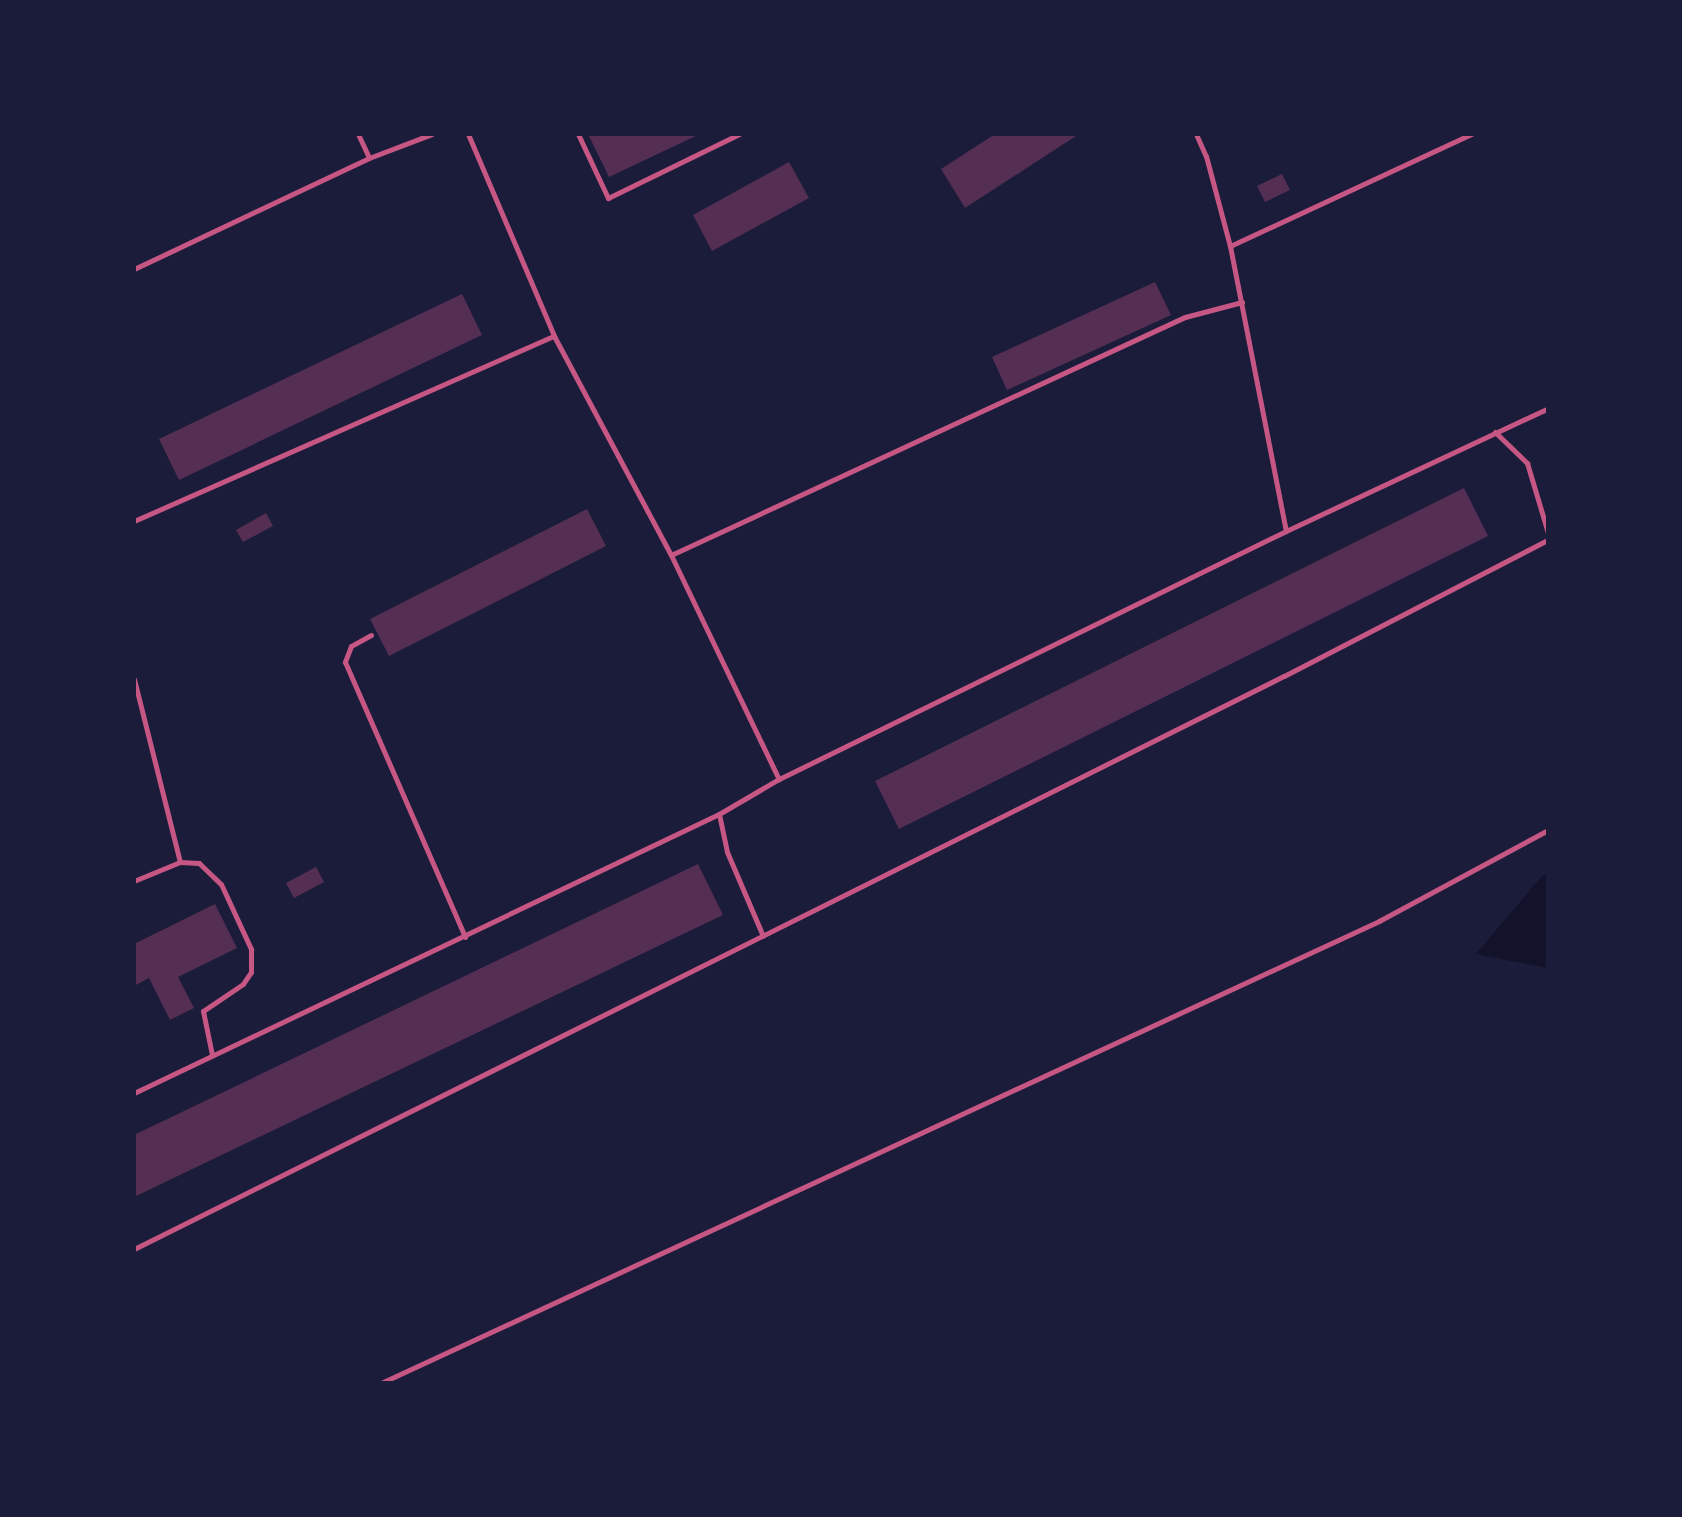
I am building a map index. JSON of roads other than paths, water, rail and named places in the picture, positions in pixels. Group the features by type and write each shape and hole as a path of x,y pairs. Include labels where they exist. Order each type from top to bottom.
{"lane":[{"path":"358,134 369,158"},
{"path":"134,268 369,158 432,134"},
{"path":"468,134 554,336 671,555 779,779"},
{"path":"578,134 608,198 739,134"},
{"path":"1196,134 1206,156 1230,246 1286,531"},
{"path":"1230,246 1471,134"},
{"path":"671,555 1185,317 1242,302"},
{"path":"134,521 554,336"},
{"path":"134,1093 719,814 779,779 1286,531 1548,408"},
{"path":"1495,432 1527,463 1548,533"},
{"path":"134,1249 1548,540"},
{"path":"371,635 351,646 345,662 465,937"},
{"path":"134,679 180,862"},
{"path":"719,814 727,852 763,936"},
{"path":"381,1383 1379,921 1548,830"},
{"path":"134,881 180,862 199,863 221,884 251,949 251,972 243,984 203,1011 212,1055"}]}
